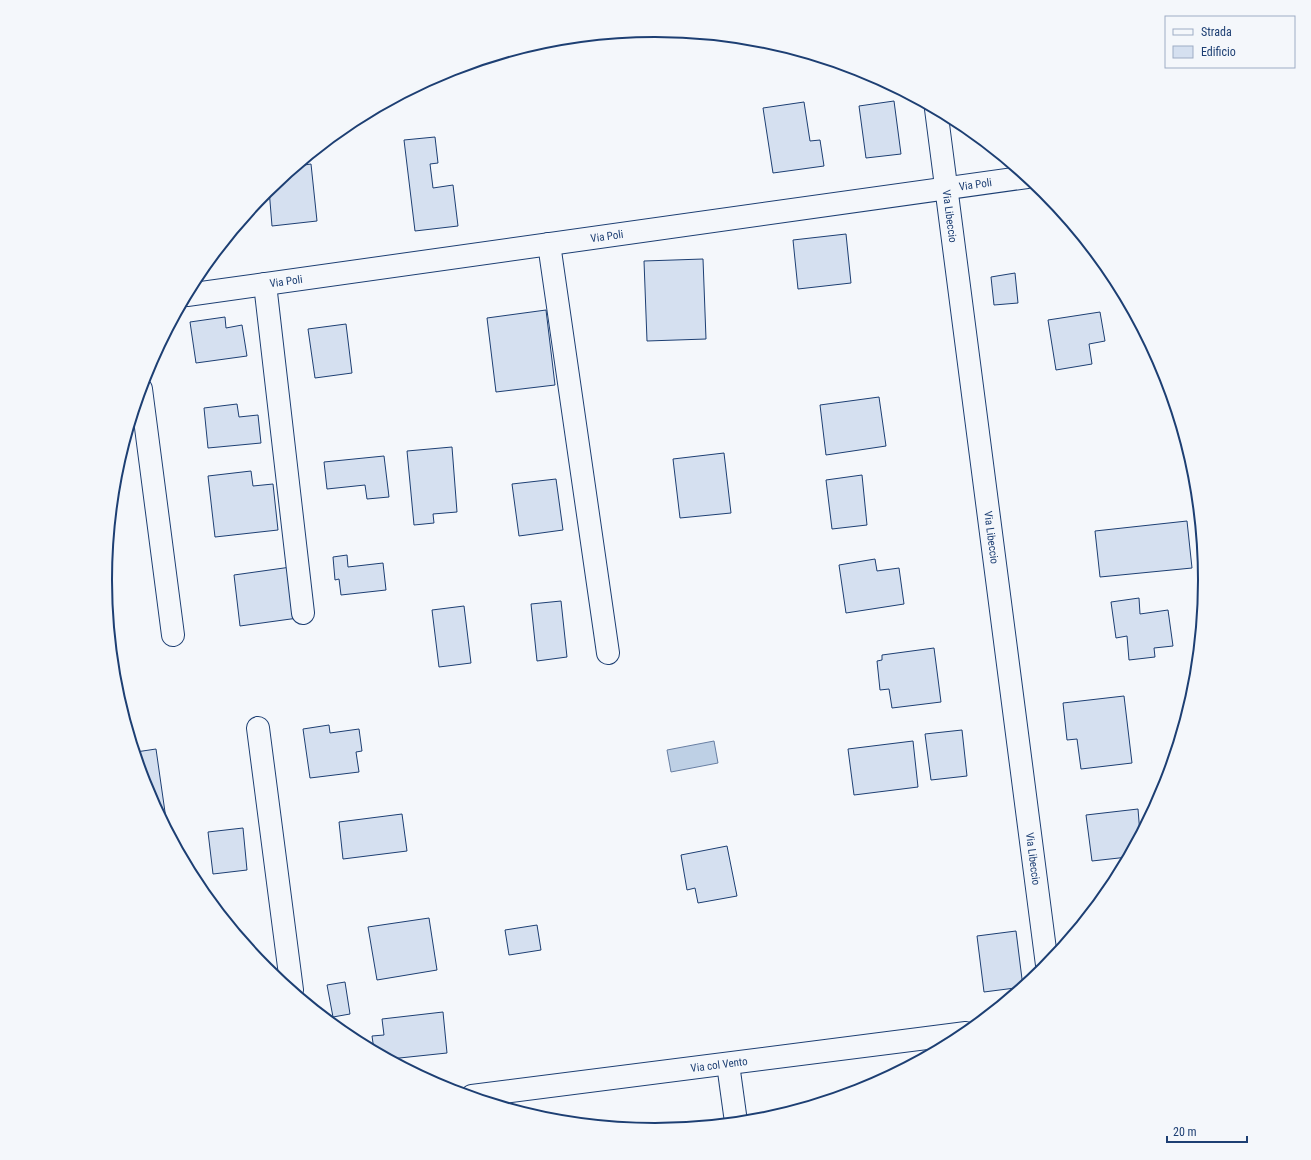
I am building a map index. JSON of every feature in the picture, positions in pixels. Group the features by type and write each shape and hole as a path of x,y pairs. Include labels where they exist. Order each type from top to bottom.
{"street":[{"name":"Via Libeccio","path":"937,116 1046,957"},
{"name":"Via Poli","path":"194,294 1020,178"},
{"path":"549,244 608,653"},
{"path":"265,284 303,613"},
{"path":"143,399 173,635"},
{"path":"258,728 291,982"},
{"name":"Via col Vento","path":"483,1095 951,1035"},
{"path":"728,1064 735,1117"}],"water":[{"path":"714,741 718,763 671,772 667,750"}],"building":[{"path":"894,101 901,154 866,158 859,106"},
{"path":"804,102 810,141 820,140 824,166 773,173 763,108"},
{"path":"435,137 438,163 430,164 433,188 453,185 458,226 415,231 404,140"},
{"path":"311,164 317,221 272,226 270,198 306,165"},
{"path":"846,234 851,283 798,289 793,240"},
{"path":"703,259 706,339 647,341 644,261"},
{"path":"1015,273 1018,303 994,305 991,277"},
{"path":"546,310 555,385 496,392 487,318"},
{"path":"1100,312 1105,341 1089,344 1092,364 1056,370 1048,320"},
{"path":"225,317 226,328 242,325 247,356 196,363 190,322"},
{"path":"346,324 352,373 315,378 308,329"},
{"path":"879,397 886,446 826,455 820,405"},
{"path":"237,404 239,417 258,415 261,443 208,448 204,408"},
{"path":"452,447 457,512 433,514 434,523 414,525 407,451"},
{"path":"724,453 731,513 680,518 673,459"},
{"path":"384,456 389,497 367,499 365,485 327,489 324,462"},
{"path":"251,471 253,486 273,484 278,530 215,537 208,476"},
{"path":"862,475 867,525 832,529 826,480"},
{"path":"556,479 563,530 519,536 512,484"},
{"path":"1187,521 1192,568 1100,577 1095,531"},
{"path":"347,555 348,567 383,563 386,590 341,595 339,579 335,580 333,557"},
{"path":"875,559 877,571 899,568 904,604 846,613 839,565"},
{"path":"291,567 298,618 240,626 234,575"},
{"path":"1139,598 1140,614 1168,610 1173,646 1154,648 1155,657 1129,660 1127,636 1116,638 1111,602"},
{"path":"561,601 567,657 537,661 531,604"},
{"path":"464,606 471,663 439,667 432,610"},
{"path":"934,648 941,702 892,708 889,689 880,690 877,661 882,660 882,655"},
{"path":"1124,696 1132,763 1081,769 1077,739 1067,740 1063,703"},
{"path":"329,725 330,733 359,729 362,751 356,752 359,772 310,778 303,729"},
{"path":"962,730 967,776 931,780 925,734"},
{"path":"913,741 918,787 854,795 848,749"},
{"path":"156,749 165,814 154,788 140,751"},
{"path":"1138,809 1139,827 1122,858 1092,861 1086,815"},
{"path":"402,814 407,851 343,859 339,822"},
{"path":"243,828 247,870 213,874 208,832"},
{"path":"727,846 737,896 698,903 695,888 687,890 681,855"},
{"path":"429,918 437,970 377,980 368,927"},
{"path":"537,925 541,950 509,955 505,930"},
{"path":"1016,931 1022,980 1014,988 984,992 977,936"},
{"path":"345,982 350,1014 333,1016 327,985"},
{"path":"443,1012 447,1053 399,1058 373,1043 372,1036 384,1035 382,1019"}]}
